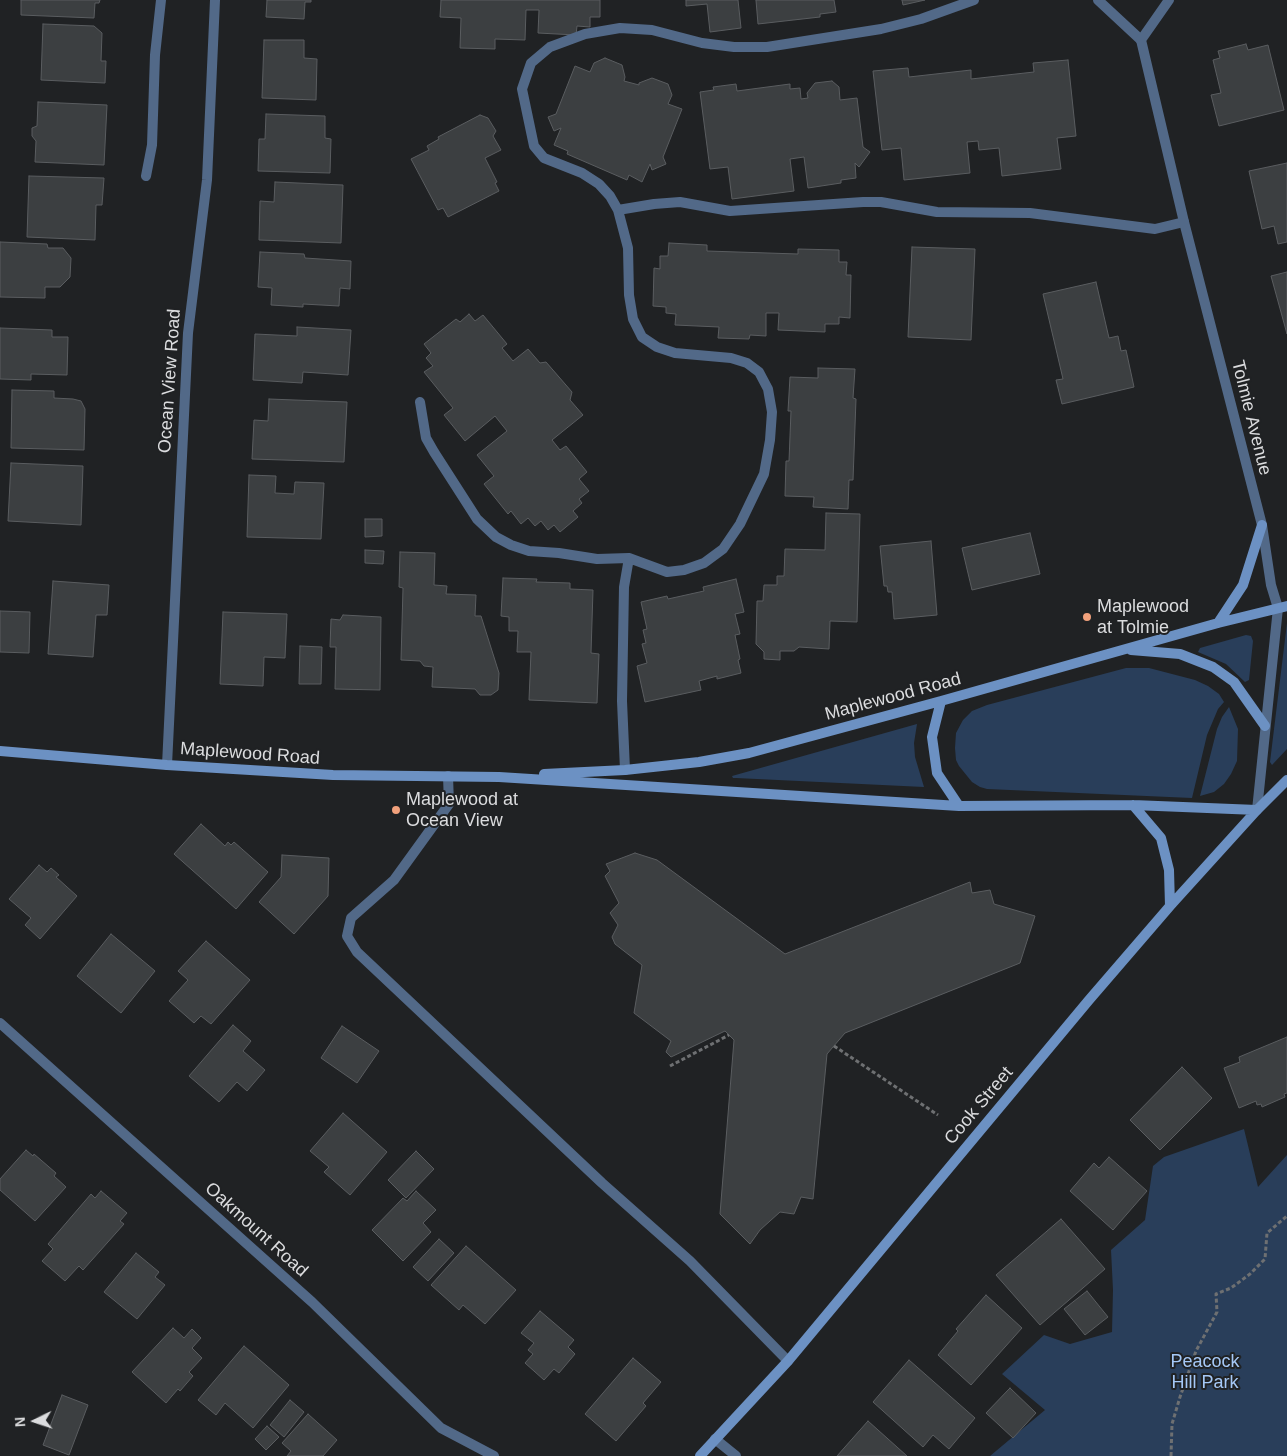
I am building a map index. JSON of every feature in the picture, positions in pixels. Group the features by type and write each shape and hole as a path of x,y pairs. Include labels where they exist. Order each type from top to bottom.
{"street":[{"path":"146,176 152,145 155,54 161,0"},
{"name":"Ocean View Road","path":"167,764 188,334 207,180 215,0"},
{"path":"420,402 426,438 477,520 496,537 511,545 529,551 597,559 629,558 667,572 684,570 704,562 723,549 740,524 764,474 770,440 772,412 768,389 759,372 747,363 731,358 675,353 657,348 642,337 633,319 629,295 628,248 624,226 618,210 610,196 599,184 582,173 544,158 534,146 522,88 531,63 550,47 584,34 620,28 652,30 702,43 734,47 767,48 881,29 921,20 974,0"},
{"path":"1098,0 1141,40 1169,0"},
{"name":"Tolmie Avenue","path":"1141,40 1184,222 1262,525 1271,586 1282,607 1265,726 1257,810"},
{"path":"618,210 680,202 730,211 881,202 937,212 1030,213 1155,229 1184,222"},
{"path":"1218,623 1243,585 1262,525"},
{"path":"625,770 622,701 624,597 629,558"},
{"name":"Maplewood Road","path":"499,777 625,770 699,762 749,753 1122,649 1282,607"},
{"path":"1122,649 1180,654 1214,667 1234,682 1265,726"},
{"path":"941,701 932,738 937,773 959,806"},
{"name":"Maplewood Road","path":"0,751 333,775 499,777 959,806 1133,805 1257,810"},
{"path":"448,776 449,804 394,880 351,918 347,936 357,952 602,1183 690,1261 788,1361"},
{"name":"Cook Street","path":"700,1456 788,1361 1089,1000 1170,906 1257,810 1287,780"},
{"path":"1133,805 1161,838 1168,870 1170,906"},
{"name":"Oakmount Road","path":"0,1023 312,1302 441,1428 494,1456"},
{"path":"715,1439 736,1456"}],"path":[{"path":"670,1066 729,1035"},
{"path":"834,1046 938,1115"},
{"path":"1171,1456 1172,1424 1196,1351 1217,1312 1216,1294 1230,1288 1250,1274 1265,1259 1268,1233 1287,1216"}],"green space":[{"path":"1287,623 1287,749 1272,765 1270,762"},
{"path":"1246,635 1251,636 1253,641 1249,680 1245,682 1226,664 1198,652 1200,648"},
{"path":"1126,668 1149,668 1195,680 1219,694 1224,702 1218,709 1207,735 1192,798 987,789 972,782 959,766 956,760 956,733 963,720 972,711 987,705"},
{"path":"1229,707 1238,729 1237,761 1224,784 1214,792 1200,796 1217,729"},
{"path":"917,724 914,743 915,757 924,787 733,778 732,776"},
{"name":"Peacock Hill Park","path":"1244,1129 1258,1187 1287,1155 1287,1456 990,1456 1045,1410 1002,1374 1044,1335 1070,1344 1112,1332 1113,1290 1111,1250 1145,1220 1153,1166 1164,1157"}],"building":[{"path":"21,0 100,0 99,3 95,3 94,18 21,15"},
{"path":"267,0 311,0 311,2 305,2 304,19 266,17"},
{"path":"441,0 600,0 600,17 590,17 590,27 577,26 576,35 538,33 539,10 526,10 525,40 495,39 495,49 460,48 461,18 440,17"},
{"path":"686,0 738,0 741,28 710,32 707,4 686,6"},
{"path":"756,0 834,0 836,12 820,14 820,17 758,24"},
{"path":"902,0 925,0 903,5"},
{"path":"43,24 94,26 102,33 101,61 106,61 105,83 41,80"},
{"path":"264,40 304,40 304,58 317,59 316,100 262,98"},
{"path":"1246,44 1248,50 1268,45 1284,110 1219,126 1211,95 1221,93 1213,60 1220,58 1218,51"},
{"path":"605,58 622,65 624,81 639,85 639,83 652,78 668,84 672,95 668,104 682,109 663,157 666,164 652,170 650,164 642,182 629,175 627,180 567,154 568,151 554,145 561,128 554,131 548,117 556,114 575,66 590,72 594,63"},
{"path":"1068,60 1076,136 1057,138 1061,169 1002,176 999,148 979,150 978,141 967,142 970,173 904,180 901,148 882,150 873,71 908,68 909,77 971,70 971,79 1034,72 1033,63"},
{"path":"832,81 839,87 840,100 857,98 863,147 870,152 859,167 855,163 856,178 841,180 841,183 808,188 804,157 790,159 794,191 732,199 728,167 710,169 700,92 714,90 713,87 736,84 737,91 790,84 790,89 800,88 801,99 808,98 807,93 815,83"},
{"path":"38,102 107,105 104,165 35,162 36,141 32,136 32,128 37,126"},
{"path":"266,114 325,116 325,138 331,139 330,173 258,171 259,139 265,139"},
{"path":"480,115 488,118 496,131 493,136 501,150 485,158 497,182 495,183 499,191 448,217 443,208 438,210 411,159 429,150 427,146 439,139 438,137"},
{"path":"1287,163 1287,242 1278,244 1274,226 1262,229 1249,171"},
{"path":"29,176 104,178 102,205 96,205 95,240 27,237"},
{"path":"275,182 343,185 341,243 259,240 260,201 274,202"},
{"path":"0,242 47,244 48,248 63,248 71,258 70,277 60,287 45,287 45,298 0,297"},
{"path":"669,243 707,245 707,251 798,254 798,249 839,250 839,262 847,262 846,275 851,275 850,318 839,317 839,324 825,324 825,332 778,330 779,313 766,313 766,336 750,335 749,339 718,338 719,327 675,325 676,314 666,313 666,307 653,306 654,268 660,269 660,256 668,256"},
{"path":"912,247 975,249 971,340 908,337"},
{"path":"260,252 304,254 305,258 351,261 350,289 340,288 339,306 303,304 303,307 271,305 272,288 258,287"},
{"path":"1287,272 1287,334 1271,276"},
{"path":"1096,282 1109,338 1118,336 1121,351 1126,350 1134,387 1062,404 1056,380 1063,379 1043,294"},
{"path":"469,314 475,321 483,315 507,344 502,348 513,361 528,349 540,363 546,362 572,392 570,400 583,415 552,440 560,450 566,446 587,472 579,479 589,491 579,499 582,503 573,511 578,517 560,532 554,525 548,530 541,521 535,526 528,518 521,524 511,511 508,514 484,484 494,476 477,455 507,431 495,416 465,441 444,415 453,408 424,372 433,366 426,358 431,353 424,344 456,319 460,322"},
{"path":"297,327 351,330 348,375 303,372 302,383 253,380 255,334 297,336"},
{"path":"0,328 52,330 52,337 68,337 67,375 31,374 31,380 0,379"},
{"path":"818,368 855,369 853,398 856,399 853,480 849,480 848,509 813,507 814,497 785,496 786,461 789,461 791,411 788,411 790,377 818,378"},
{"path":"12,390 54,391 54,398 81,401 85,409 84,450 11,448"},
{"path":"269,399 347,402 344,462 252,459 254,420 268,421"},
{"path":"11,463 83,466 81,525 8,521"},
{"path":"249,475 276,476 275,493 294,494 295,482 324,483 321,539 247,537"},
{"path":"826,513 860,514 857,622 830,621 829,649 799,647 794,651 780,651 780,660 764,659 764,652 756,644 757,601 763,601 764,585 777,585 777,576 784,576 785,549 825,550"},
{"path":"365,519 382,519 382,536 365,537"},
{"path":"1030,533 1040,574 972,590 962,548"},
{"path":"931,541 937,615 894,619 892,592 888,592 887,586 884,586 880,546"},
{"path":"365,550 384,551 383,564 365,563"},
{"path":"400,552 435,553 434,585 447,586 446,594 476,595 475,616 481,616 499,673 498,690 491,695 480,695 475,689 432,687 433,667 424,666 420,661 401,660 403,588 399,587"},
{"path":"503,578 537,579 536,582 570,583 570,589 593,590 591,653 599,654 597,703 529,700 531,652 517,652 518,631 509,631 509,617 501,616"},
{"path":"736,579 744,612 735,614 740,634 735,635 741,673 717,679 717,676 699,681 701,690 645,702 637,666 647,663 642,644 646,643 643,630 647,629 641,602 667,596 668,599 704,591 703,587"},
{"path":"53,581 109,585 107,615 96,615 93,657 48,654"},
{"path":"0,611 30,612 29,653 0,652"},
{"path":"223,612 287,614 285,658 264,657 263,686 220,684"},
{"path":"343,615 381,617 380,690 335,689 336,647 330,647 331,619 340,620"},
{"path":"300,646 322,647 321,684 299,684"},
{"path":"201,824 225,846 228,842 231,845 234,842 268,872 236,909 174,854"},
{"path":"635,853 657,860 785,954 970,882 972,893 990,890 994,904 1035,916 1020,963 845,1033 827,1054 813,1199 801,1197 794,1214 780,1212 760,1230 750,1244 720,1214 734,1040 725,1031 671,1057 666,1052 671,1041 634,1013 642,965 615,944 612,937 618,925 610,913 619,903 605,876 610,871 606,864"},
{"path":"282,855 329,858 328,896 294,934 259,902 281,877"},
{"path":"39,865 47,872 51,868 59,875 56,877 77,896 40,939 25,925 31,918 9,899"},
{"path":"111,934 155,971 121,1013 77,976"},
{"path":"206,941 250,980 211,1024 201,1016 194,1023 169,1001 188,980 178,971"},
{"path":"233,1025 251,1041 243,1051 265,1070 247,1091 237,1082 219,1102 189,1076"},
{"path":"342,1026 379,1051 357,1083 321,1058"},
{"path":"1287,1037 1287,1093 1284,1094 1285,1097 1262,1107 1261,1104 1257,1105 1256,1101 1239,1108 1224,1068 1240,1062 1239,1057"},
{"path":"1182,1067 1212,1098 1160,1150 1130,1120"},
{"path":"343,1113 387,1152 350,1195 324,1172 329,1167 310,1151"},
{"path":"26,1150 33,1156 34,1154 56,1173 54,1176 66,1187 35,1221 0,1190 0,1179"},
{"path":"416,1151 434,1169 406,1198 388,1180"},
{"path":"1109,1157 1147,1191 1113,1230 1070,1191 1094,1163 1099,1168"},
{"path":"101,1191 127,1213 120,1221 124,1224 83,1270 79,1266 65,1281 42,1261 53,1249 48,1244 91,1194 95,1198"},
{"path":"416,1191 436,1210 423,1223 431,1232 403,1261 372,1230 403,1198 407,1201"},
{"path":"1061,1219 1105,1269 1040,1325 996,1275"},
{"path":"439,1239 454,1253 428,1281 413,1267"},
{"path":"466,1246 516,1290 485,1324 463,1305 459,1310 431,1285"},
{"path":"136,1253 159,1272 155,1277 165,1285 137,1319 104,1292"},
{"path":"1087,1291 1108,1317 1085,1335 1064,1309"},
{"path":"986,1295 1022,1328 971,1385 938,1355 958,1331 956,1329"},
{"path":"540,1311 574,1340 568,1347 575,1354 559,1373 554,1369 544,1380 525,1363 533,1354 528,1350 534,1343 521,1333"},
{"path":"173,1328 184,1338 192,1329 201,1338 192,1348 202,1358 189,1372 193,1376 166,1403 132,1372"},
{"path":"244,1346 289,1385 253,1428 225,1403 216,1415 198,1400"},
{"path":"633,1358 661,1382 643,1403 646,1406 616,1441 585,1414"},
{"path":"909,1360 975,1418 949,1449 933,1435 923,1447 873,1402"},
{"path":"1010,1388 1036,1413 1013,1438 986,1413"},
{"path":"62,1395 88,1405 69,1455 43,1445"},
{"path":"290,1400 304,1412 284,1437 270,1425"},
{"path":"308,1414 337,1440 323,1456 287,1456 291,1451 282,1443"},
{"path":"868,1421 907,1456 837,1456"},
{"path":"267,1426 279,1437 266,1450 255,1439"}],"place":[{"name":"Maplewood at Tolmie","path":"1087,617"},
{"name":"Maplewood at Ocean View","path":"396,810"}]}
